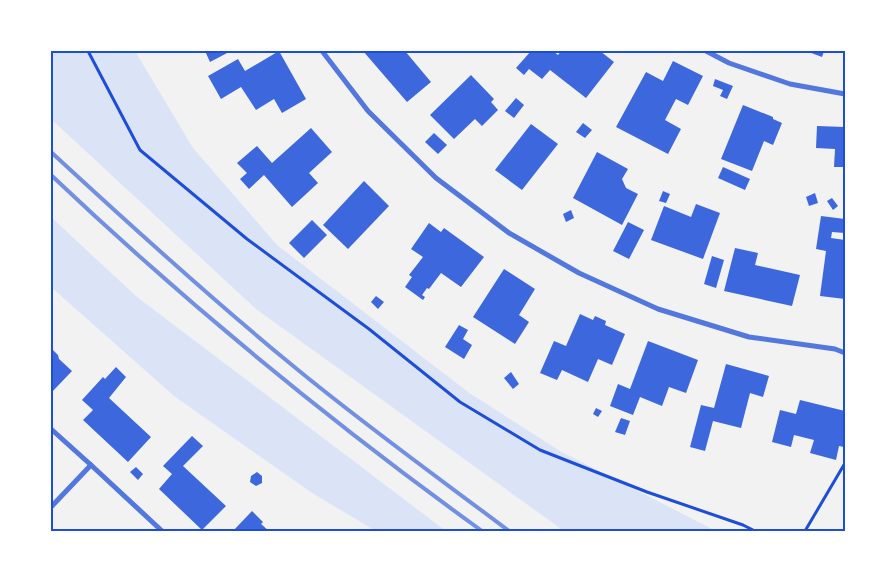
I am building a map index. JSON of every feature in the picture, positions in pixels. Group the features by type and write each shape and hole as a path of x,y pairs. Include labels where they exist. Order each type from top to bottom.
{"street":[{"path":"322,51 368,111 436,178 509,232 579,273 658,309 749,337 835,349 845,353"},
{"path":"706,51 729,63 790,84 845,94"},
{"path":"51,429 162,531"},
{"path":"51,506 91,464"}],"path":[{"path":"88,51 140,150 247,240 369,329 460,402 540,450 647,492 743,525 755,531"},
{"path":"805,531 845,463"}],"shaded area":[{"path":"51,51 135,51 193,148 277,245 468,392 560,451 716,531 564,531 256,309 51,119"},
{"path":"51,217 137,297 446,531 376,531 312,493 174,396 51,287"}],"building":[{"path":"205,51 231,51 210,62"},
{"path":"279,51 306,99 282,113 274,99 256,110 241,87 221,99 208,76 238,59 245,71"},
{"path":"363,51 405,51 431,82 407,102"},
{"path":"531,51 553,51 558,55 561,51 600,51 614,62 586,98 550,70 542,79 529,69 524,75 516,68"},
{"path":"806,51 824,51 822,57"},
{"path":"673,61 703,76 688,105 676,99 665,120 681,129 668,154 616,127 646,72 663,81"},
{"path":"471,75 494,99 491,102 498,110 482,126 475,119 454,139 430,115"},
{"path":"715,79 733,86 727,99 720,96 723,90 713,86"},
{"path":"516,98 524,105 514,118 505,111"},
{"path":"743,105 773,117 773,119 782,123 773,145 764,141 752,171 721,159"},
{"path":"583,123 592,130 585,138 576,132"},
{"path":"531,124 558,144 522,190 495,170"},
{"path":"817,126 845,127 845,167 834,167 835,149 816,148"},
{"path":"311,128 332,152 309,173 318,183 292,207 264,175 249,189 240,179 247,173 237,163 257,146 272,163"},
{"path":"434,133 447,145 438,154 425,142"},
{"path":"597,152 628,169 622,179 626,188 638,194 622,225 573,198"},
{"path":"723,167 750,179 745,190 718,178"},
{"path":"364,181 389,206 348,249 323,225"},
{"path":"663,191 670,194 666,203 659,201"},
{"path":"815,193 818,203 809,206 806,197"},
{"path":"832,198 838,206 833,210 827,201"},
{"path":"696,204 720,213 703,259 651,240 664,206 691,217"},
{"path":"571,210 574,218 566,222 563,214"},
{"path":"821,216 845,219 845,233 832,232 831,238 845,240 845,299 820,296 826,251 816,249"},
{"path":"312,220 327,235 304,258 289,243"},
{"path":"628,222 644,230 629,259 613,251"},
{"path":"429,223 441,232 444,228 484,257 461,287 441,273 422,295 425,297 423,300 405,287 412,277 409,275 423,257 411,249"},
{"path":"735,248 758,253 755,265 800,275 792,306 724,291"},
{"path":"712,256 724,260 716,288 704,284"},
{"path":"504,269 535,289 519,315 529,322 515,344 473,317"},
{"path":"376,296 384,302 378,309 371,302"},
{"path":"580,314 593,320 595,316 606,321 605,325 625,334 612,365 598,359 588,382 562,370 557,380 540,373 554,341 566,346"},
{"path":"459,325 468,330 463,339 472,345 464,359 445,347"},
{"path":"648,341 698,360 686,393 669,387 662,406 640,397 633,415 610,406 618,384 630,389"},
{"path":"51,348 58,355 59,359 72,371 51,393"},
{"path":"726,364 769,376 763,397 750,393 741,428 713,421 705,451 690,447 701,405 714,408"},
{"path":"116,367 126,377 109,398 151,437 128,462 83,420 93,410 82,400 103,377 105,379"},
{"path":"511,372 519,384 513,389 504,378"},
{"path":"800,400 845,411 845,443 844,447 839,446 836,460 810,453 814,440 794,435 791,447 772,442 780,410 796,414"},
{"path":"596,408 602,411 598,417 593,414"},
{"path":"621,418 630,421 625,435 615,432"},
{"path":"192,436 203,446 183,466 226,506 202,530 159,489 172,474 163,466"},
{"path":"136,467 143,474 138,480 130,472"},
{"path":"257,472 262,476 262,483 256,486 250,482 251,476"},
{"path":"252,511 263,522 261,524 269,531 233,531"}],"railway":[{"path":"51,152 230,313 318,387 509,531"},
{"path":"51,175 154,269 261,360 370,447 482,531"}]}
